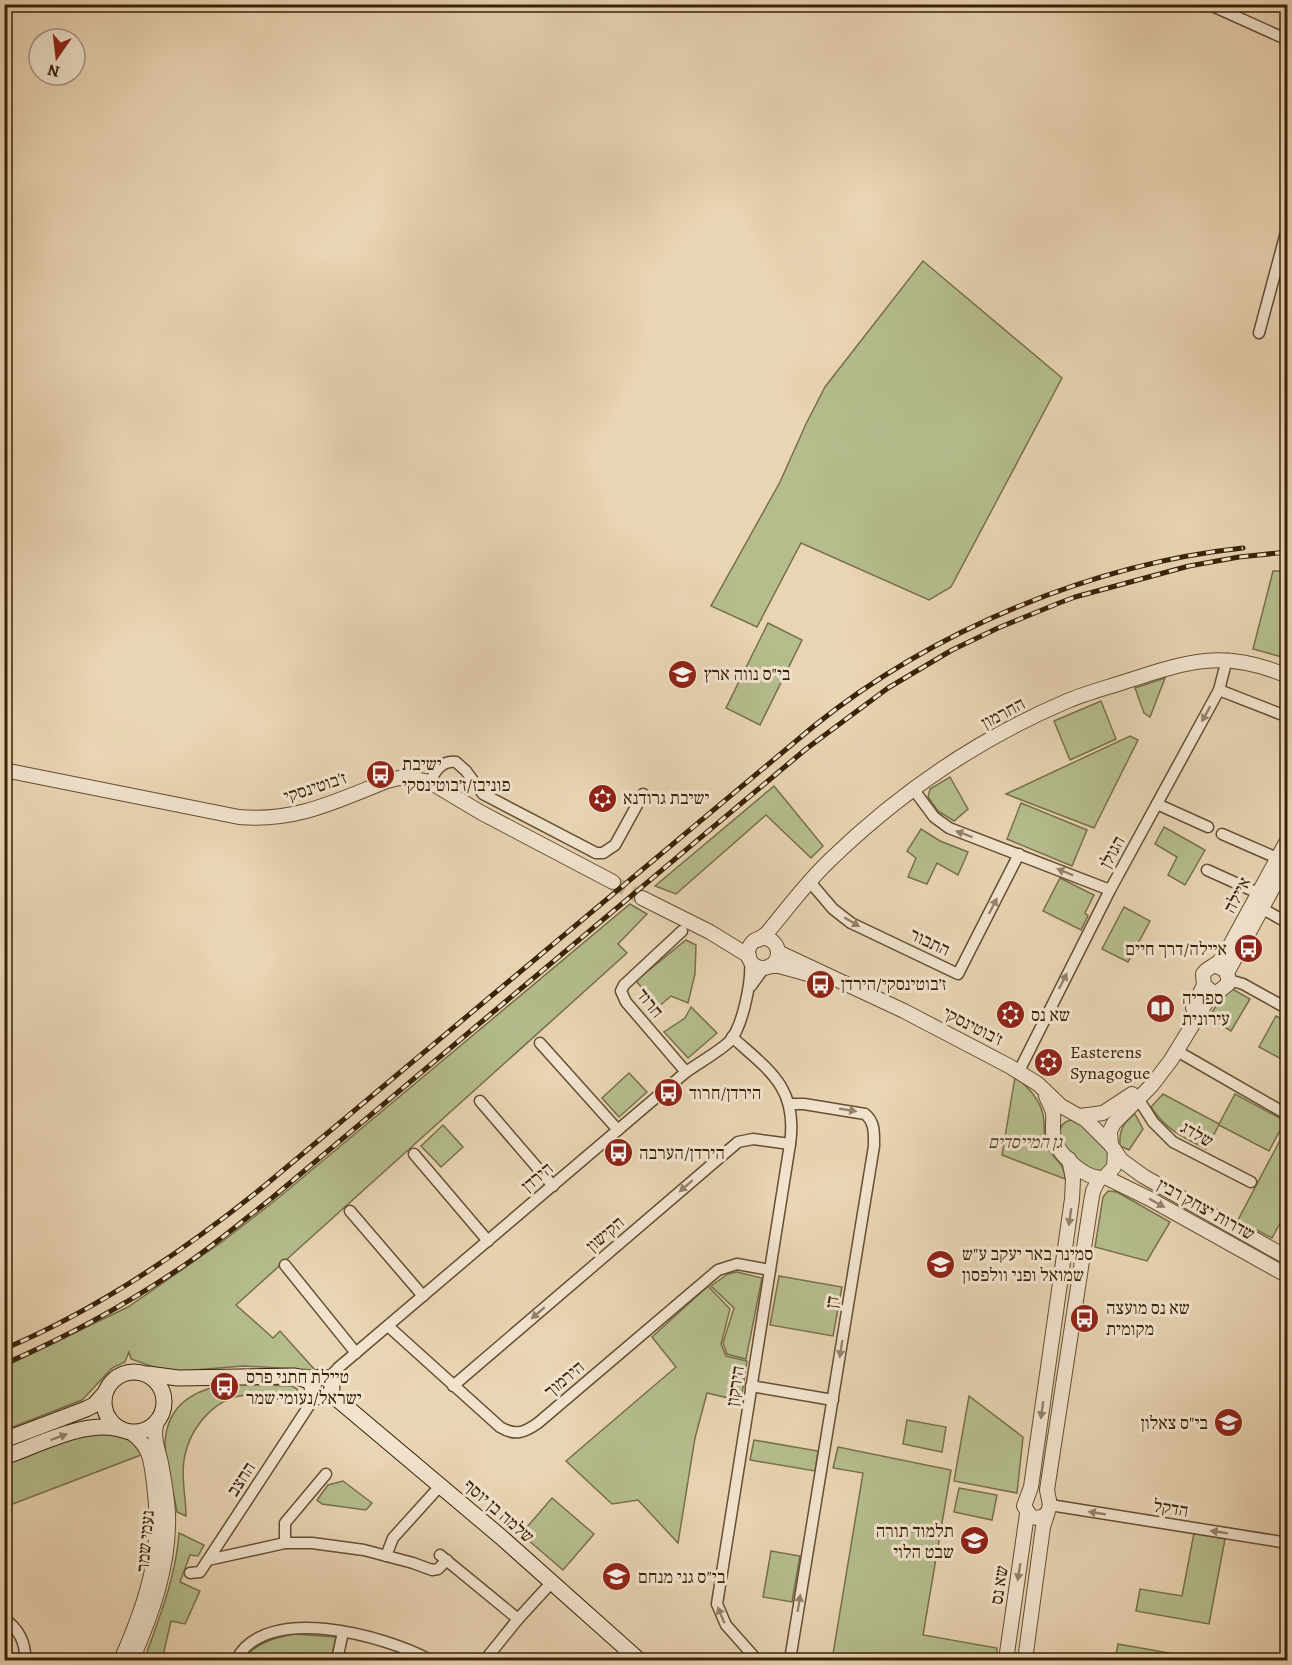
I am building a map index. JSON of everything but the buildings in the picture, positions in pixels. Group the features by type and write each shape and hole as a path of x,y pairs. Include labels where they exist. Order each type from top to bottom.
{"main road":[{"path":"125,1431 108,1418 105,1410 105,1394 108,1385 122,1374 130,1372 178,1378 295,1376 322,1388"},
{"path":"145,1373 156,1380 162,1388 165,1406"},
{"path":"4,1457 88,1428 106,1426 140,1432 150,1429 158,1422 171,1394 180,1386 202,1378 216,1376"},
{"name":"שלמה בן יוסף","path":"322,1388 440,1486 639,1660"},
{"path":"4,1440 86,1409 94,1405 105,1394"}],"street":[{"path":"1208,4 1287,40"},
{"path":"1259,333 1287,225"},
{"name":"החרמון","path":"753,949 827,862 868,826 914,790 988,740 1026,720 1067,701 1166,668 1195,661 1227,659 1250,662 1287,676"},
{"name":"הגולן","path":"914,790 934,817 949,828 1110,890 1219,690 1227,659"},
{"path":"1219,690 1287,717"},
{"path":"430,782 440,766 456,762 466,771 483,794 596,853 603,853 615,845 643,794"},
{"name":"ז'בוטינסקי","path":"4,770 257,819 311,811 399,778 430,782 480,812 613,882"},
{"path":"1157,804 1208,827"},
{"path":"1222,834 1282,859"},
{"name":"איילה","path":"1228,977 1282,859 1287,839"},
{"name":"התבור","path":"810,882 833,909 851,923 958,974 1019,854"},
{"name":"איילה","path":"1214,965 1228,949 1258,893 1282,859"},
{"path":"1207,870 1258,893"},
{"path":"1018,1071 1110,890"},
{"path":"642,898 710,932 753,949"},
{"path":"1261,908 1287,923"},
{"name":"החרמון","path":"777,949 776,936 785,910"},
{"name":"חרוד","path":"682,931 624,985 621,991 626,1002 686,1072"},
{"path":"749,989 753,949 766,939 777,949 776,960 756,976 732,1037 768,1069 785,1092 790,1104"},
{"path":"753,949 756,966 767,967"},
{"name":"ז'בוטינסקי","path":"777,949 1018,1071 1038,1084 1061,1106 1078,1115"},
{"path":"1113,1148 1110,1131 1119,1116 1139,1100 1165,1069 1207,1000 1210,989 1203,974 1208,967 1214,965 1222,967 1228,977 1287,1009"},
{"name":"ז'בוטינסקי","path":"767,967 789,969 856,988"},
{"path":"1053,1130 1060,1118 1103,1113 1133,1094 1164,1056 1200,996 1210,989 1226,987 1228,977"},
{"name":"הירדן","path":"322,1388 356,1353 686,1072 728,1043 732,1037"},
{"path":"540,1043 618,1130"},
{"path":"1177,1051 1283,1112"},
{"name":"ז'בוטינסקי","path":"1038,1084 1053,1112 1056,1145 1069,1159"},
{"name":"שלדג","path":"1139,1100 1152,1122 1173,1142 1251,1182"},
{"path":"480,1101 553,1186"},
{"name":"הירקון","path":"757,1660 726,1625 717,1604 790,1144 792,1123 790,1104"},
{"name":"דן","path":"790,1104 857,1112 870,1118 874,1126 874,1146 790,1660"},
{"name":"שדרות יצחק רבין","path":"1078,1115 1113,1148 1121,1160 1158,1185 1287,1258"},
{"name":"הקישון","path":"453,1386 738,1142 753,1139 790,1144"},
{"name":"שא נס","path":"1025,1660 1048,1506 1047,1490 1090,1202 1093,1191 1114,1167 1113,1148"},
{"path":"414,1154 488,1241"},
{"path":"1029,1495 1037,1492 1048,1506 1034,1518 1027,1514 1024,1506 1029,1495 1072,1199 1073,1179 1069,1159"},
{"name":"שדרות יצחק רבין","path":"1069,1159 1084,1174 1102,1178 1150,1198 1287,1276"},
{"path":"350,1211 423,1296"},
{"name":"הירמוך","path":"388,1326 500,1427 511,1433 522,1433 538,1423 718,1270 737,1264 770,1270"},
{"path":"285,1265 356,1353"},
{"path":"751,1386 833,1400"},
{"name":"החצב","path":"190,1573 200,1572 322,1388"},
{"name":"נעמי שמר","path":"132,1660 155,1601 166,1552 168,1513 161,1460 155,1437 158,1422"},
{"name":"נעמי שמר","path":"121,1660 138,1620 152,1575 158,1529 151,1463 141,1439 125,1431"},
{"path":"285,1543 285,1523 326,1474"},
{"path":"386,1556 393,1538 440,1486"},
{"name":"הדקל","path":"1048,1506 1287,1543"},
{"name":"שא נס","path":"1006,1660 1027,1514"},
{"path":"208,1560 285,1543 338,1546 386,1556 432,1570 438,1569 443,1558 518,1619"},
{"path":"491,1659 518,1619 551,1583"},
{"path":"4,1619 11,1623 22,1640 26,1649 25,1660"},
{"path":"236,1660 245,1647 275,1632 292,1628 343,1632 376,1638 430,1660"},
{"path":"337,1660 343,1632"}],"green space":[{"path":"923,261 1062,378 951,587 929,600 801,543 757,627 711,606 780,482 825,387"},
{"path":"1273,571 1287,571 1287,644 1282,657 1253,649"},
{"path":"768,623 802,640 760,725 726,708"},
{"path":"1165,678 1150,717 1144,713 1135,688"},
{"path":"1101,701 1116,739 1070,760 1054,721"},
{"path":"1130,736 1138,740 1094,828 1006,794"},
{"path":"950,777 968,809 954,821 938,811 928,797 930,789"},
{"path":"774,786 823,846 811,858 766,815 676,894 655,886"},
{"path":"1021,803 1087,830 1072,866 1007,839"},
{"path":"1164,827 1205,850 1185,885 1168,875 1177,857 1155,844"},
{"path":"921,829 940,841 968,852 958,875 937,863 927,884 908,877 916,858 907,851"},
{"path":"1060,878 1094,895 1085,913 1088,916 1081,930 1043,911"},
{"path":"630,904 647,914 618,944 627,953 236,1305 273,1338 280,1331 315,1370 244,1366 168,1372 131,1359 129,1352 125,1362 112,1368 82,1400 5,1430 4,1367 128,1307 222,1242 277,1199"},
{"path":"1124,907 1150,921 1128,962 1102,949"},
{"path":"686,940 696,945 695,974 688,1003 671,996 658,1007 637,982 638,979"},
{"path":"1227,986 1250,999 1231,1031 1209,1018"},
{"path":"691,1007 717,1033 688,1058 664,1032 685,1018"},
{"path":"1276,1016 1287,1022 1287,1062 1259,1047"},
{"path":"629,1073 647,1092 619,1117 602,1098"},
{"name":"גן המייסדים","path":"1015,1077 1031,1091 1039,1103 1046,1144 1061,1165 1065,1179 1002,1155"},
{"path":"1163,1094 1219,1124 1235,1094 1285,1121 1269,1151 1219,1125 1206,1149 1176,1132 1157,1115 1151,1107"},
{"path":"1135,1114 1143,1129 1129,1150 1120,1146 1120,1136 1127,1121"},
{"path":"1076,1119 1108,1149 1108,1170 1088,1171 1063,1146 1059,1135 1060,1129 1066,1122"},
{"path":"443,1125 463,1147 441,1167 421,1146"},
{"path":"1287,1127 1287,1210 1272,1238 1238,1220"},
{"path":"1108,1191 1117,1192 1170,1222 1147,1261 1095,1247 1103,1197"},
{"path":"737,1272 762,1278 746,1359 727,1354 723,1343 734,1308 711,1286 728,1274"},
{"path":"779,1276 842,1287 833,1336 770,1325"},
{"path":"708,1286 730,1309 721,1344 726,1356 747,1361 741,1401 707,1393 695,1438 678,1543 638,1500 612,1504 566,1461 676,1367 652,1337"},
{"path":"232,1384 292,1386 297,1389 299,1396 292,1404 258,1395 235,1397 214,1408 205,1417 191,1437 184,1460 186,1516 177,1512 165,1451 167,1429 171,1417 186,1400 196,1394 207,1389"},
{"path":"969,1396 1023,1437 1017,1493 954,1481"},
{"path":"907,1420 946,1427 942,1452 903,1444"},
{"path":"107,1432 127,1439 141,1455 5,1507 5,1464 70,1439"},
{"path":"754,1440 818,1451 815,1471 750,1460"},
{"path":"838,1447 951,1470 923,1635 997,1648 996,1660 832,1660 863,1473 833,1468"},
{"path":"343,1481 372,1503 366,1510 322,1504 317,1500 328,1485"},
{"path":"959,1488 997,1495 992,1520 954,1512"},
{"path":"552,1498 594,1534 563,1570 521,1534"},
{"path":"179,1533 204,1545 198,1556 190,1555 180,1582 200,1591 185,1624 171,1621 162,1660 144,1660 171,1582"},
{"path":"1194,1533 1225,1539 1209,1624 1136,1611 1140,1589 1182,1596"},
{"path":"771,1551 800,1556 792,1602 763,1597"},
{"path":"293,1634 336,1637 331,1660 242,1660 258,1646"},
{"path":"1118,1644 1208,1660 1115,1660"}],"tunnel":[{"path":"613,882 642,898"}],"railway":[{"path":"4,1349 107,1297 171,1256 233,1211 814,726 860,692 910,660 1016,607 1072,586 1129,569 1186,556 1243,548"},
{"path":"4,1364 76,1330 122,1304 167,1277 210,1247 272,1198 806,749 888,688 952,650 998,628 1075,597 1189,566 1239,557 1288,552"}],"place":[{"name":"בי\"ס נווה ארץ","path":"683,674"},
{"name":"ישיבת פוניבז/ז׳בוטינסקי","path":"381,774"},
{"name":"ישיבת גרודנא","path":"602,798"},
{"name":"איילה/דרך חיים","path":"1248,949"},
{"name":"ז׳בוטינסקי/הירדן","path":"820,984"},
{"name":"ספריה עירונית","path":"1161,1008"},
{"name":"שא נס","path":"1010,1015"},
{"name":"Easterens Synagogue","path":"1049,1062"},
{"name":"הירדן/חרוד","path":"668,1093"},
{"name":"הירדן/הערבה","path":"618,1153"},
{"name":"סמינר באר יעקב ע\"ש שמואל ופני וולפסון","path":"941,1264"},
{"name":"שא נס מועצה מקומית","path":"1085,1318"},
{"name":"טיילת חתני פרס ישראל/נעומי שמר","path":"225,1387"},
{"name":"בי\"ס צאלון","path":"1229,1423"},
{"name":"תלמוד תורה שבט הלוי","path":"975,1541"},
{"name":"בי\"ס גני מנחם","path":"617,1577"}]}
